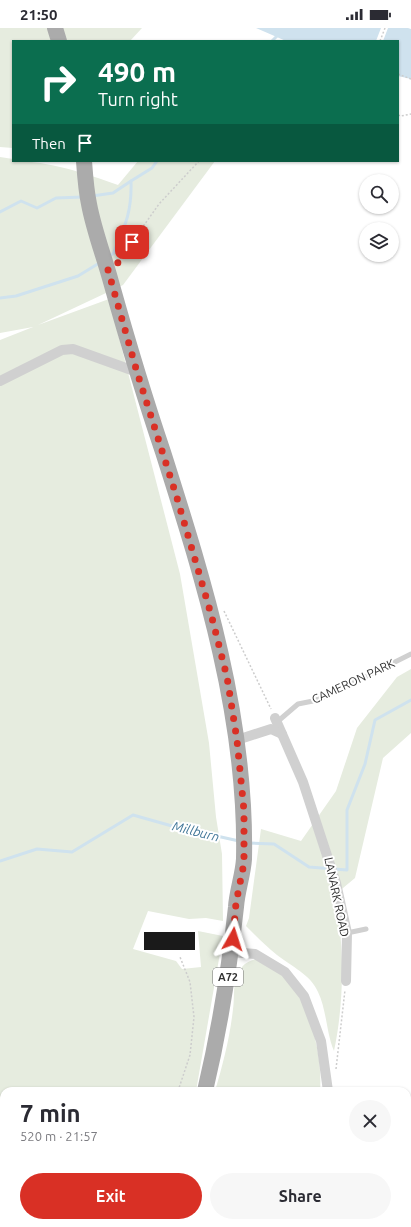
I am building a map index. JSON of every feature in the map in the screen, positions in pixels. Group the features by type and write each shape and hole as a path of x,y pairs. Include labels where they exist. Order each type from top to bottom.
{"main road":[{"path":"55,28 59,40"},
{"name":"A72","path":"84,162 89,203 137,372 177,498 211,614 227,677 237,740 244,811 244,863 236,903 224,1004 207,1087"}],"street":[{"path":"0,381 62,350 68,349 73,349 137,372"},
{"name":"LANARK ROAD","path":"276,720 303,782 336,883 347,933 346,981"},
{"path":"237,740 271,729 282,734"},
{"path":"231,952 255,954 285,972 304,996 321,1041 327,1087"}],"lane":[{"name":"CAMERON PARK","path":"276,720 298,704 313,701 329,695 411,654"},
{"path":"347,933 366,929"}],"path":[{"path":"380,40 385,28"},
{"path":"399,74 411,79"},
{"path":"399,115 401,116 411,114"},
{"path":"108,270 115,267 159,204 198,162"},
{"path":"222,607 276,720"},
{"path":"179,1087 190,1055 194,1017 190,982 180,957"},
{"path":"336,1069 346,981"}],"shaded area":[{"path":"0,28 142,28 131,40 12,40 12,148 0,147"},
{"path":"0,157 12,159 12,162 40,163 67,168 118,185 137,162 214,162 123,285 38,325 109,299 180,574 209,743 216,817 222,854 223,921 206,918 189,919 148,911 133,949 176,961 182,969 201,967 198,931 223,936 197,1087 0,1087 0,340 33,327 0,333"},
{"path":"411,669 411,733 383,758 355,878 331,898 338,919 342,961 342,991 334,1051 329,1036 321,999 315,986 300,971 265,945 246,926 249,918 261,829 301,841 336,791 357,728 397,677"},
{"path":"258,959 282,974 292,985 300,998 307,1013 316,1045 319,1061 320,1087 216,1087 230,1030 237,974 244,965 250,961"}],"water":[{"path":"256,28 408,28 411,29 411,79 399,76 399,40 284,40"}],"pier":[{"path":"381,28 388,28 383,40 376,40"}],"building":[{"path":"144,932 195,932 195,950 144,950"}],"waterway":[{"path":"273,40 278,35"},
{"path":"109,256 113,254 127,219 130,202 131,181 152,168 156,162"},
{"path":"92,196 113,193 131,181"},
{"path":"0,212 21,201 37,208 56,198 83,197"},
{"path":"0,298 16,296 78,276 101,262"},
{"name":"Millburn","path":"248,843 274,844 309,867 347,870 347,810 365,764 375,720 411,700"},
{"name":"Millburn","path":"0,861 37,849 72,852 133,815 172,826 239,841"}],"route":[{"path":"132,242 115,267 108,270 122,322 177,498 211,614 227,677 237,740 244,811 244,863 236,903 233,939"}]}
